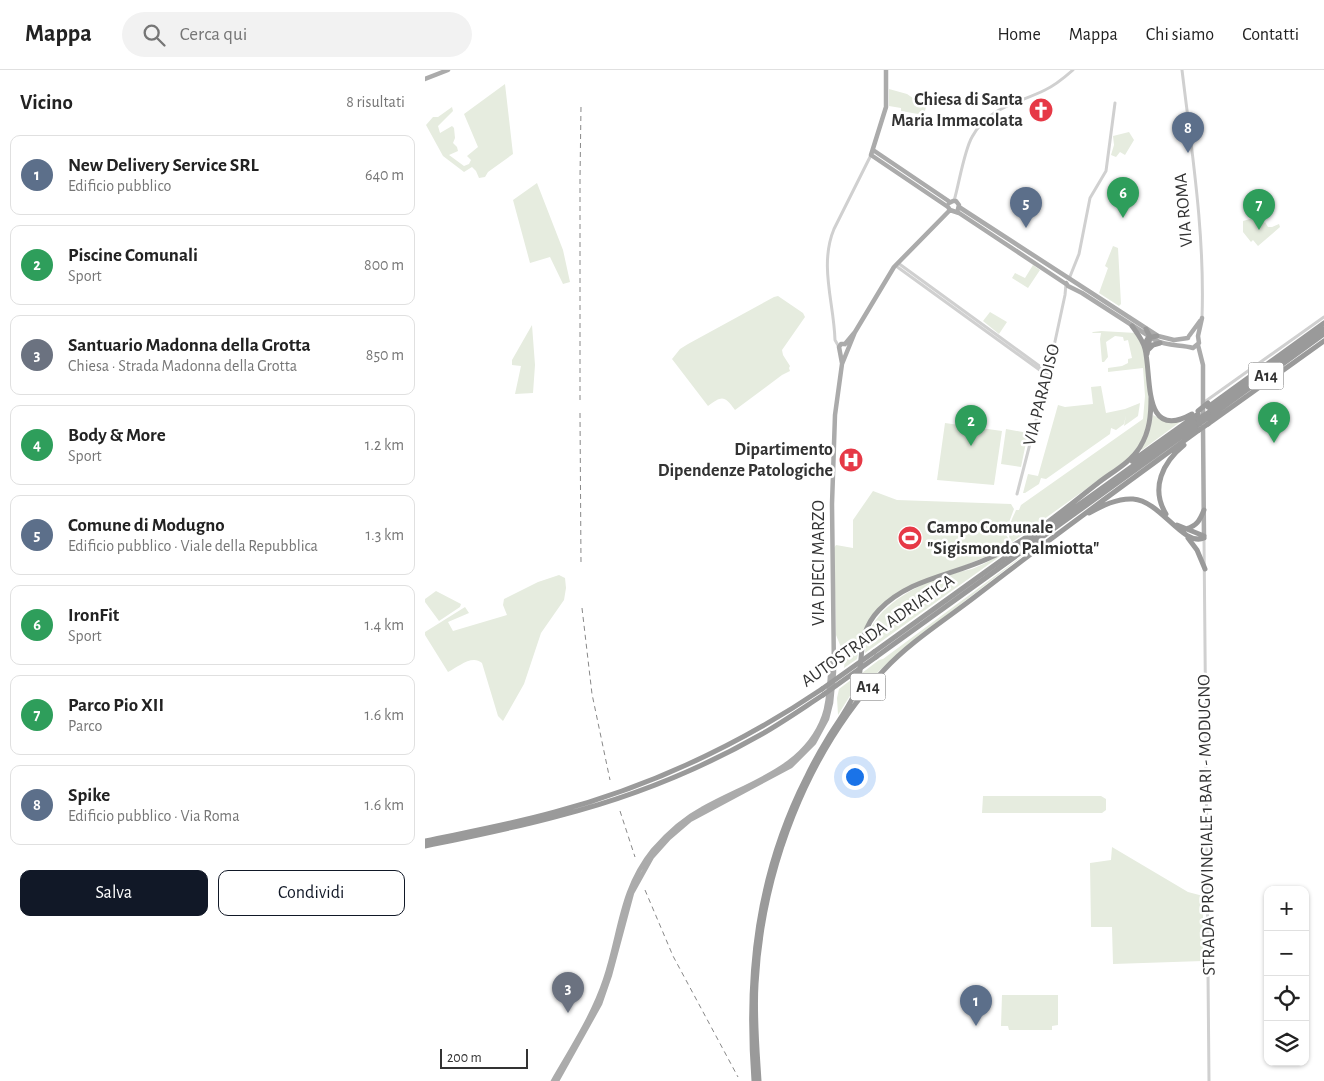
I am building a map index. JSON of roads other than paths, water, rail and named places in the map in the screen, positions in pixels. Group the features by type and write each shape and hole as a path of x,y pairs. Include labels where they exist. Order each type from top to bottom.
{"highway":[{"name":"A14","path":"759,1081 755,1008 757,963 764,915 776,866 787,833 815,768 849,713 866,690 904,652 1199,422 1264,366 1324,323"},
{"path":"1132,326 1143,345 1147,362"},
{"path":"1146,329 1150,337 1147,362 1151,397 1155,412 1164,419 1199,422 1169,460 1160,480 1159,493 1164,512 1171,520 1185,529 1204,537"},
{"name":"A14","path":"754,1081 751,993 756,943 766,886 794,802 816,758 847,708 857,686 861,644 870,620 883,606 928,579 993,557 1199,422 1207,414 1324,329"},
{"name":"A14","path":"1207,414 1324,334"},
{"path":"1143,345 1146,339 1157,336"},
{"name":"A14","path":"1207,414 1249,394 1324,341"},
{"path":"1147,352 1151,346 1160,343"},
{"path":"1073,504 1137,452 1149,429 1151,397"},
{"name":"AUTOSTRADA ADRIATICA","path":"425,846 558,816 628,794 681,774 762,734 1199,422"},
{"path":"1051,538 1098,509 1119,500 1137,500 1153,506 1188,538 1197,550 1205,569"},
{"path":"1185,529 1194,527 1199,522 1204,510"},
{"path":"1188,538 1197,540 1204,537"},
{"name":"AUTOSTRADA ADRIATICA","path":"425,841 553,813 643,784 697,761 751,734 822,692"}],"main road":[{"path":"425,79 448,70"},
{"path":"886,70 886,107 872,153 1160,343 1193,348 1198,345"},
{"path":"844,347 897,265 953,206"},
{"path":"1070,283 1157,336 1174,340 1195,336 1198,338"},
{"path":"1202,318 1186,342 1197,354 1203,365"},
{"path":"1202,318 1198,345 1203,365 1207,414 1204,537"},
{"name":"VIA DIECI MARZO","path":"833,657 832,504 834,430 837,389 844,347"},
{"path":"553,1081 585,1025 600,993 611,960 624,905 632,883 644,863 665,836 683,821 703,808 783,768 807,747 817,732 825,713 833,657"},
{"path":"557,1081 593,1017 603,995 615,959 625,914 632,893 645,867 669,838 690,820 709,808 782,772 807,752 822,730 830,709 834,672 833,657"}],"street":[{"path":"953,206 970,142 984,120 1015,102 1050,88 1073,70"},
{"name":"VIA ROMA","path":"1182,70 1200,224 1203,269 1202,318"},
{"name":"VIA PARADISO","path":"1017,494 1048,374 1065,295 1081,246 1090,198 1106,171 1115,103"},
{"path":"844,347 835,336 827,278 831,239 872,153"},
{"path":"897,265 1048,374"},
{"path":"1207,414 1324,316"},
{"path":"1204,537 1205,569"},
{"name":"STRADA PROVINCIALE 1 BARI - MODUGNO","path":"1205,569 1209,1081"}],"railway":[{"path":"580,400 581,107"},
{"path":"580,413 581,564"},
{"path":"582,608 592,694 610,780"},
{"path":"620,811 635,857"},
{"path":"645,890 673,956 738,1077"}],"place":[{"name":"Chiesa di Santa Maria Immacolata","path":"1041,110"},
{"name":"Spike","path":"1188,153"},
{"name":"IronFit","path":"1123,218"},
{"name":"Comune di Modugno","path":"1026,228"},
{"name":"Parco Pio XII","path":"1259,230"},
{"name":"Body & More","path":"1274,443"},
{"name":"Piscine Comunali","path":"971,446"},
{"name":"Dipartimento Dipendenze Patologiche","path":"851,460"},
{"name":"Campo Comunale \"Sigismondo Palmiotta\"","path":"910,538"},
{"name":"Santuario Madonna della Grotta","path":"568,1013"},
{"name":"New Delivery Service SRL","path":"976,1026"}]}
